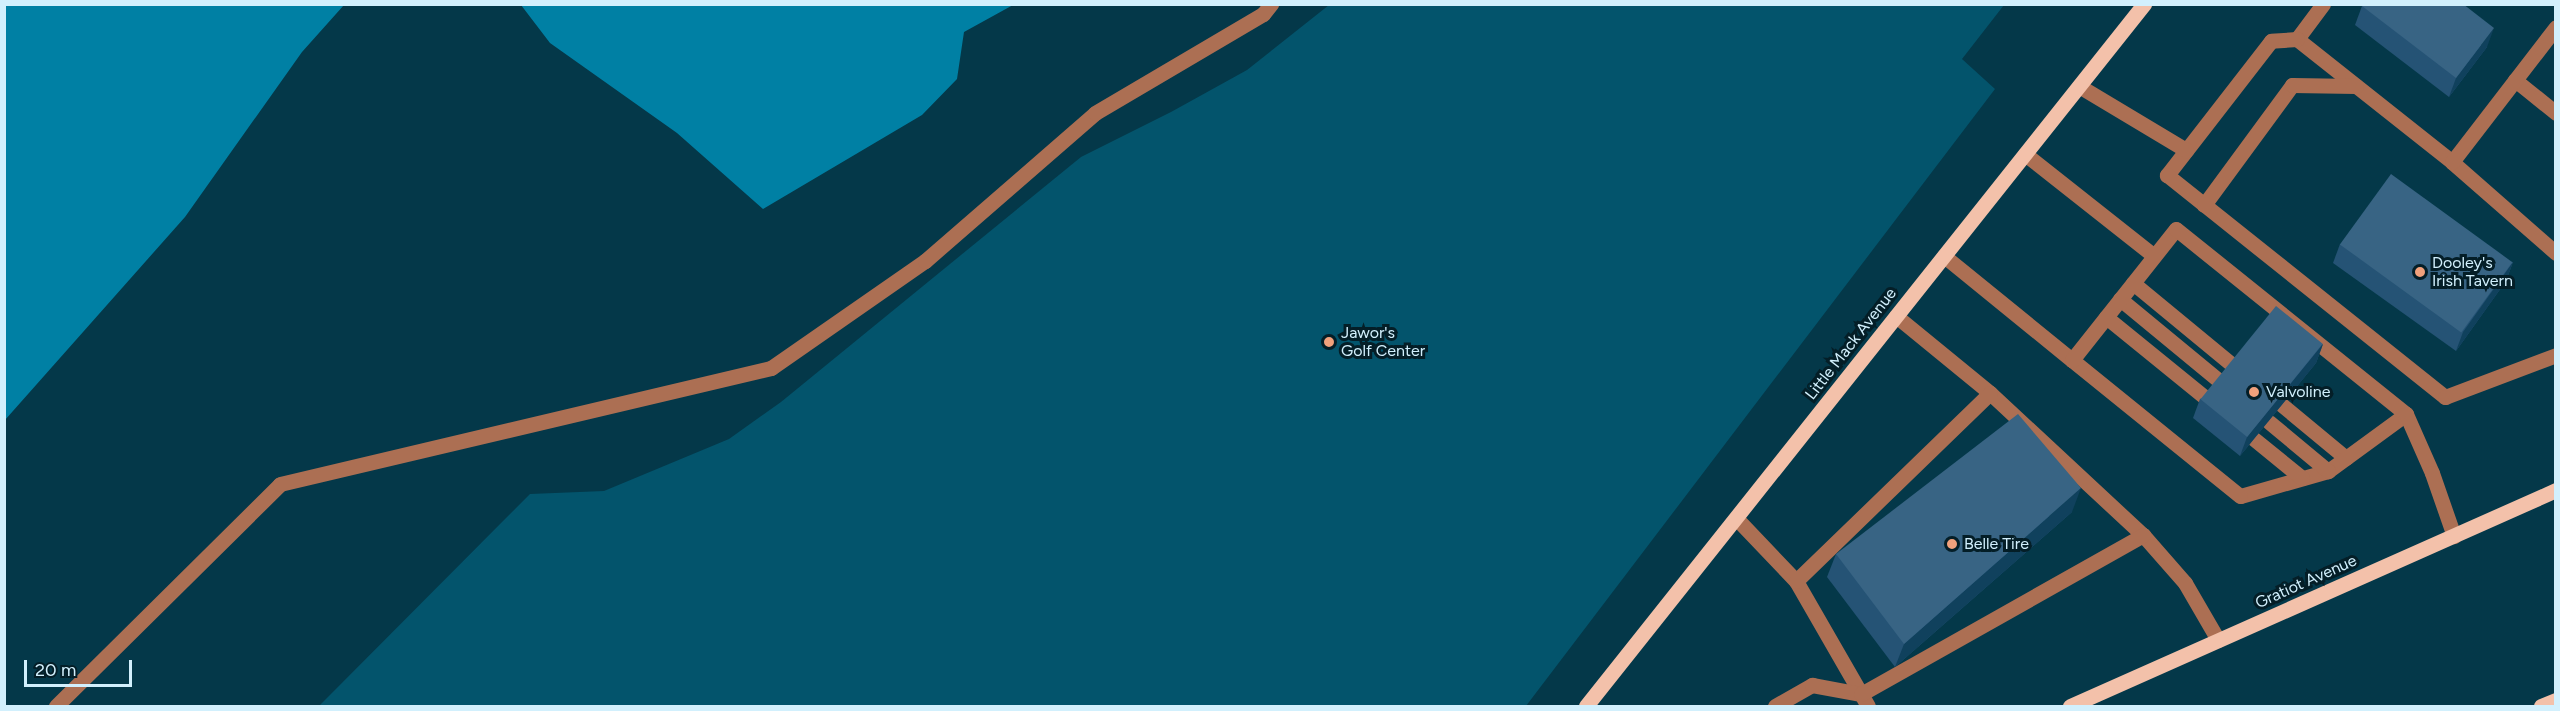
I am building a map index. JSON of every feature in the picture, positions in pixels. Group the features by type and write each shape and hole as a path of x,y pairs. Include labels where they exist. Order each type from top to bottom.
{"main road":[{"name":"Little Mack Avenue","path":"1586,706 2144,4"},
{"name":"Gratiot Avenue","path":"2070,706 2556,490"},
{"path":"2541,706 2556,700"}],"lane":[{"path":"57,706 280,484 771,368 925,261 1095,113 1263,14 1271,4"},
{"path":"2297,39 2323,4"},
{"path":"2452,162 2556,27"},
{"path":"2556,253 2452,162 2297,39 2271,40 2168,175 2445,397 2556,355"},
{"path":"2515,80 2556,112"},
{"path":"2204,205 2292,85 2356,86"},
{"path":"2079,86 2186,150"},
{"path":"2025,154 2154,256"},
{"path":"2072,360 2176,229 2406,414 2432,473 2454,536"},
{"path":"1944,256 2240,496 2328,471 2406,414"},
{"path":"2133,283 2235,368"},
{"path":"2120,299 2222,383"},
{"path":"1896,316 1990,393 2143,535 2186,583 2218,640"},
{"path":"2106,317 2208,400"},
{"path":"1796,581 1990,393"},
{"path":"2282,405 2346,458"},
{"path":"2269,422 2328,471"},
{"path":"2254,439 2302,478"},
{"path":"1736,518 1796,581 1864,700"},
{"path":"1775,706 1812,685 1864,700 2143,535"}],"shaded area":[{"path":"5,4 344,5 302,52 185,217 5,420"},
{"path":"521,5 1013,5 964,32 957,79 922,115 763,209 677,133 550,43"},
{"name":"Jawor's Golf Center","path":"1329,5 2004,5 1962,59 1995,89 1526,706 319,706 530,494 604,491 729,439 781,402 1081,157 1171,112 1247,70"}],"building":[{"path":"2363,4 2463,4 2494,28 2456,78 2362,6"},
{"name":"Dooley's Irish Tavern","path":"2391,174 2512,262 2461,333 2340,244"},
{"name":"Valvoline","path":"2276,306 2323,344 2247,437 2200,399"},
{"name":"Belle Tire","path":"2018,414 2081,488 1904,644 1836,554"}],"place":[{"name":"Dooley's Irish Tavern","path":"2420,272"},
{"name":"Jawor's Golf Center","path":"1329,342"},
{"name":"Valvoline","path":"2254,392"},
{"name":"Belle Tire","path":"1952,544"}]}
